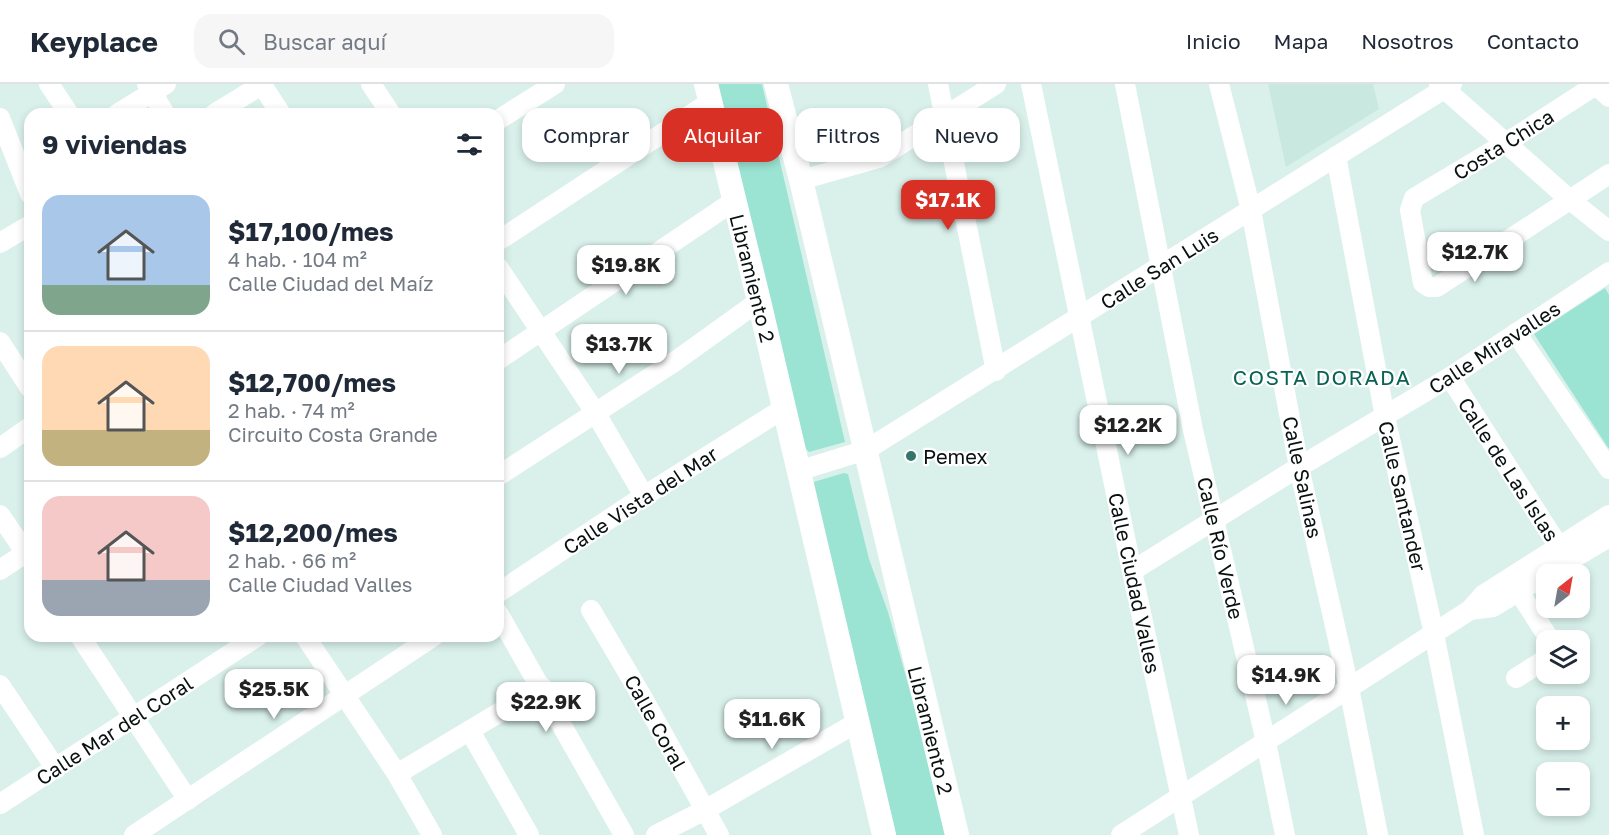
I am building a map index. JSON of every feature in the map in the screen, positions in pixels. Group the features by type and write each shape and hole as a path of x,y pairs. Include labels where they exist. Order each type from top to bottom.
{"main road":[{"name":"Libramiento 2","path":"776,84 801,180 957,835"},
{"name":"Libramiento 2","path":"708,93 884,835"}],"street":[{"path":"49,84 65,108"},
{"path":"224,108 263,84 277,108"},
{"path":"371,84 387,108"},
{"path":"504,116 555,84"},
{"path":"938,84 943,108"},
{"path":"959,108 996,84"},
{"name":"Calle Ciudad Valles","path":"1031,84 1132,571 1190,835"},
{"name":"Calle Río Verde","path":"1125,84 1193,430 1266,742 1285,835"},
{"name":"Calle Salinas","path":"1220,84 1251,210 1299,467 1349,688 1378,835"},
{"path":"1445,86 1569,199 1609,231"},
{"name":"Calle San Luis","path":"866,450 996,371 1445,86"},
{"path":"125,108 155,87 163,108"},
{"name":"Costa Chica","path":"1569,199 1437,286 1429,287 1423,283 1411,204 1414,198 1506,143 1591,88 1603,91"},
{"path":"504,237 708,93"},
{"path":"0,118 24,165"},
{"path":"801,180 879,158 913,137"},
{"name":"Calle Santander","path":"1336,156 1385,417 1434,634 1474,835"},
{"path":"954,162 996,371"},
{"path":"1569,199 1609,174"},
{"path":"504,356 734,201"},
{"path":"0,243 24,229"},
{"name":"Calle Miravalles","path":"1132,571 1299,467 1450,377 1609,272"},
{"path":"504,276 595,412 644,496"},
{"path":"504,472 677,360 759,301"},
{"path":"1516,333 1609,469"},
{"path":"0,342 24,379"},
{"name":"Calle de Las Islas","path":"1450,377 1564,554"},
{"name":"Calle Vista del Mar","path":"504,589 644,496 783,409"},
{"path":"0,448 24,431"},
{"path":"798,471 866,450"},
{"path":"0,515 24,547"},
{"path":"1556,564 1564,554 1609,515"},
{"path":"1120,835 1434,634 1470,610 1483,595 1564,554 1609,537"},
{"path":"0,570 24,557"},
{"path":"1470,610 1493,607 1536,582"},
{"path":"1520,592 1544,630"},
{"name":"Calle Coral","path":"591,610 719,835"},
{"path":"504,623 624,835"},
{"path":"84,642 188,800"},
{"name":"Calle Mar del Coral","path":"0,804 249,642"},
{"path":"309,642 397,774 432,835"},
{"path":"134,835 425,642"},
{"path":"1516,678 1536,665"},
{"path":"0,685 56,769"},
{"path":"397,774 542,687"},
{"path":"656,835 705,810 858,722"},
{"path":"470,731 529,835"}],"shaded area":[{"path":"1268,84 1373,84 1379,109 1286,167"}],"green space":[{"path":"712,84 762,84 768,108 718,108"},
{"path":"732,162 780,162 845,442 809,452 804,447"},
{"path":"1605,288 1609,295 1609,449 1534,334"},
{"path":"844,473 848,474 869,559 888,612 935,781 947,835 896,835 810,483"}],"place":[{"name":"Pemex","path":"911,456"}],"district":[{"name":"COSTA DORADA","path":"1322,377"}]}
